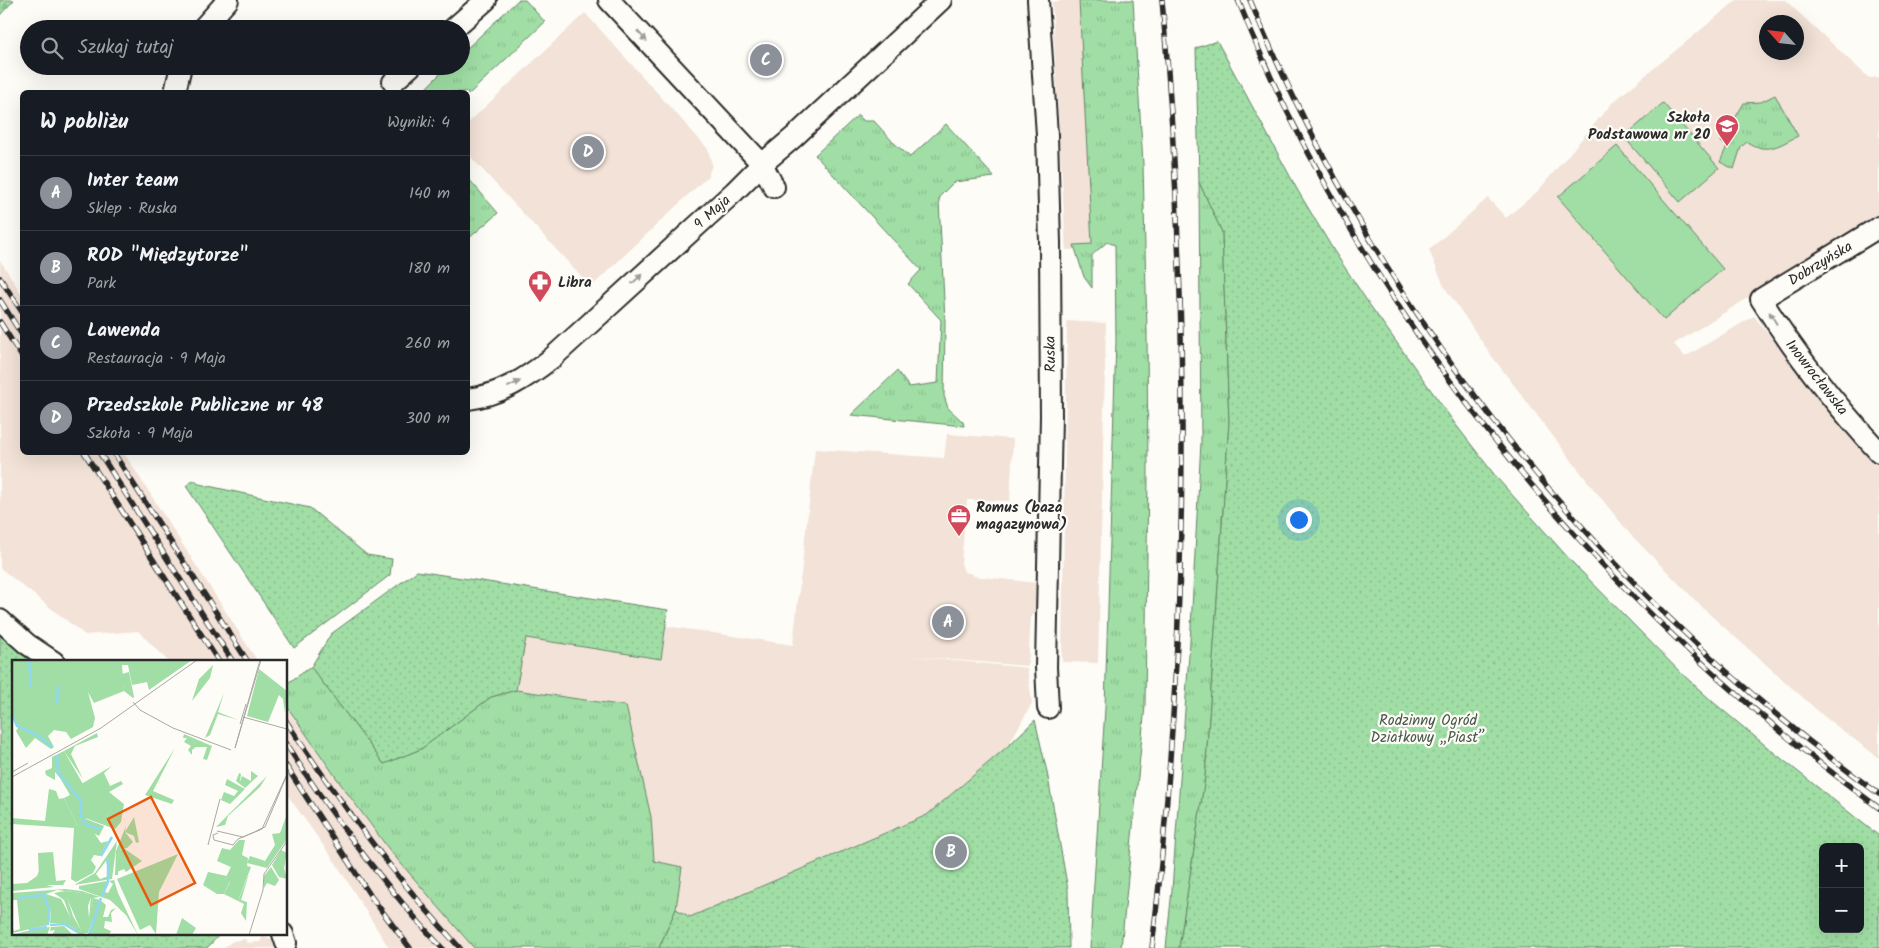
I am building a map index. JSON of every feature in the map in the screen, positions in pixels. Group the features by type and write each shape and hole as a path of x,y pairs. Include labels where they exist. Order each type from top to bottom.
{"street":[{"path":"210,20 228,0"},
{"path":"463,20 486,0"},
{"path":"609,0 762,164 774,187"},
{"name":"9 Maja","path":"470,398 514,384 552,358 941,0"},
{"name":"Ruska","path":"1038,0 1047,135 1050,242 1052,416 1046,667 1048,708"},
{"path":"175,90 179,75"},
{"path":"393,82 400,75"},
{"name":"Dobrzyńska","path":"1760,298 1879,227"},
{"name":"Inowrocławska","path":"1760,298 1819,382 1879,452"},
{"path":"0,620 27,644 51,660"}],"shaded area":[{"path":"1086,0 1091,13 1103,248 1066,250 1052,2"},
{"path":"1737,0 1785,0 1801,15 1759,15 1759,60 1804,60 1804,18 1869,78 1879,77 1879,216 1674,344 1685,357 1754,316 1842,427 1879,468 1879,758 1826,718 1707,612 1630,534 1491,355 1444,286 1429,250 1488,198 1506,218 1538,191 1612,103"},
{"path":"585,13 708,149 712,165 708,176 591,287 470,156 470,121"},
{"path":"0,260 20,292 20,455 125,455 257,660 167,660 138,631 85,635 0,568"},
{"path":"1067,321 1106,323 1098,663 1062,662"},
{"path":"947,434 1013,439 1010,501 967,500 961,563 964,572 973,574 973,576 1037,583 1037,615 1031,615 1028,666 899,655 1027,668 1032,703 1008,746 927,815 689,918 676,909 682,867 654,861 651,817 626,706 516,690 526,638 661,659 666,626 793,645 815,449 944,458"},
{"path":"288,708 391,852 474,948 389,948 336,863 288,796"},
{"path":"263,936 276,941 282,948 223,948 233,941 245,939 247,943 260,942"}],"green space":[{"path":"0,0 14,0 0,15"},
{"path":"518,0 525,0 545,22 470,93 470,90 424,90 439,75 470,75 470,45"},
{"path":"1079,0 1133,0 1143,164 1148,475 1145,706 1121,948 1090,948 1105,708 1116,340 1115,245 1107,242 1092,255 1092,288 1084,277 1074,245 1092,244"},
{"name":"Rodzinny Ogród Działkowy „Piast”","path":"1217,41 1298,191 1334,251 1369,304 1456,425 1497,478 1571,561 1680,672 1772,751 1879,836 1879,948 1179,948 1205,778 1229,422 1222,232 1199,182 1196,48"},
{"path":"1775,95 1798,136 1779,145 1767,148 1754,146 1747,142 1741,147 1734,169 1720,162 1727,146 1721,142 1744,103 1761,102"},
{"path":"1663,103 1719,168 1680,202 1624,137"},
{"path":"858,115 864,121 874,121 910,157 946,124 994,177 954,182 941,195 939,200 945,321 944,396 948,408 963,422 964,426 851,415 897,371 909,387 938,383 941,320 908,284 921,270 815,155"},
{"path":"1617,146 1723,269 1664,320 1558,197"},
{"path":"470,180 498,213 470,237"},
{"path":"1199,182 1222,232 1229,422 1205,778 1179,948 1166,948 1191,627 1201,442"},
{"path":"193,480 199,484 310,508 367,555 392,559 390,575 294,648 186,486"},
{"path":"417,571 668,610 661,659 526,638 516,690 491,697 421,749 384,764 311,667 331,634"},
{"path":"0,630 36,660 12,660 12,936 218,936 207,948 0,948"},
{"path":"311,667 384,764 421,749 491,697 516,690 626,706 651,817 654,861 682,867 676,909 659,948 474,948 391,852 342,786 288,708 288,683"},
{"path":"1035,720 1047,772 1068,890 1069,948 659,948 676,909 690,917 927,815 1008,746"}],"railway":[{"path":"1152,948 1173,712 1182,474 1178,237 1162,0"},
{"path":"1238,0 1282,101 1344,217 1404,315 1470,408 1542,497 1619,582 1701,662 1788,737 1879,808"},
{"path":"1250,0 1303,117 1364,229 1433,337 1509,440 1592,538 1682,630 1778,715 1879,794"},
{"path":"0,278 20,309"},
{"path":"0,300 20,332"},
{"path":"0,322 20,354"},
{"path":"86,455 218,660"},
{"path":"101,455 232,660"},
{"path":"115,455 247,660"},
{"path":"288,724 326,781 368,838 460,948"},
{"path":"288,747 360,849 400,900 442,948"},
{"path":"288,769 372,898 410,948"}],"place":[{"name":"Lawenda","path":"766,60"},
{"name":"Szkoła Podstawowa nr 20","path":"1727,147"},
{"name":"Przedszkole Publiczne nr 48","path":"588,152"},
{"name":"Libra","path":"540,303"},
{"name":"Romus (baza magazynowa)","path":"959,537"},
{"name":"Inter team","path":"948,622"},
{"name":"ROD \"Międzytorze\"","path":"951,852"}]}
